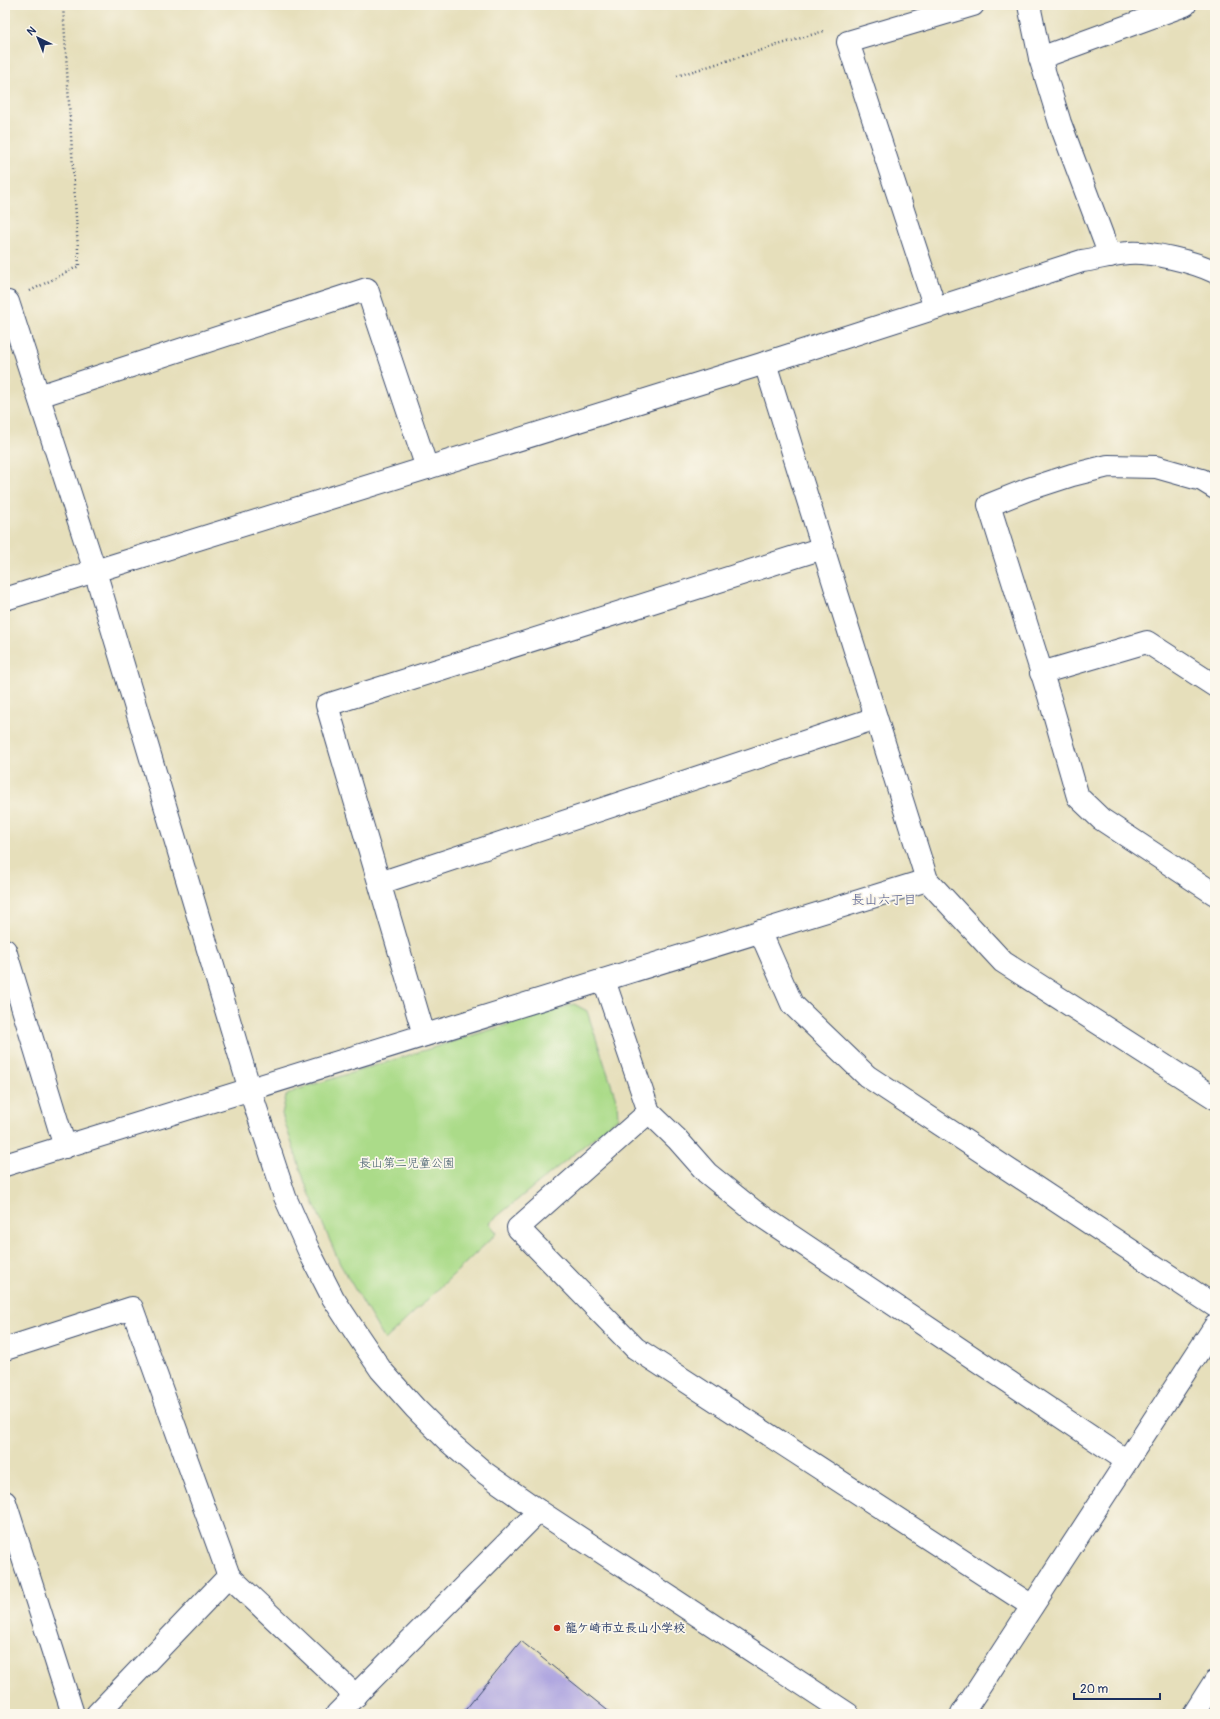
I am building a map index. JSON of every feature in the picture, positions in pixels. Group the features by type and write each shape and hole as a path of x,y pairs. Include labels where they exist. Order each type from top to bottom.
{"street":[{"path":"935,308 848,42 973,5"},
{"path":"1029,5 1040,58 1060,123 1110,256"},
{"path":"1040,58 1185,5"},
{"path":"5,599 765,363 1082,262 1129,253 1161,256 1200,265 1215,272"},
{"path":"39,396 367,288 427,468"},
{"path":"8,302 95,571 250,1090 285,1197 308,1251 333,1298 356,1334 382,1370 415,1408 485,1473 539,1511 848,1714"},
{"path":"765,363 926,880 1003,962 1215,1098"},
{"path":"1215,488 1202,480 1156,468 1108,466 1072,475 1029,489 989,505 1078,797 1101,819 1215,894"},
{"path":"424,1035 327,705 823,548"},
{"path":"1041,673 1147,642 1215,686"},
{"path":"380,883 876,718"},
{"path":"5,1165 926,880"},
{"path":"760,931 792,1004 867,1076 1215,1306"},
{"path":"5,950 65,1147"},
{"path":"604,980 649,1112 677,1139 707,1173 754,1211 1127,1461"},
{"path":"649,1112 518,1228 635,1348 1032,1606"},
{"path":"5,1349 132,1308 229,1576 356,1696"},
{"path":"962,1714 1215,1326"},
{"path":"5,1502 73,1714"},
{"path":"337,1714 539,1511"},
{"path":"97,1714 229,1576"},
{"path":"1194,1714 1215,1681"}],"path":[{"path":"8,302 79,266 63,5"},
{"path":"677,76 826,30"}],"green space":[{"name":"長山第二児童公園","path":"574,1004 587,1011 617,1102 618,1118 489,1223 497,1233 385,1340 340,1264 305,1183 282,1114 286,1096 296,1090"}],"building":[{"path":"521,1641 612,1714 462,1714"}],"place":[{"name":"龍ケ崎市立長山小学校","path":"557,1628"}],"district":[{"name":"長山六丁目","path":"884,900"}]}
